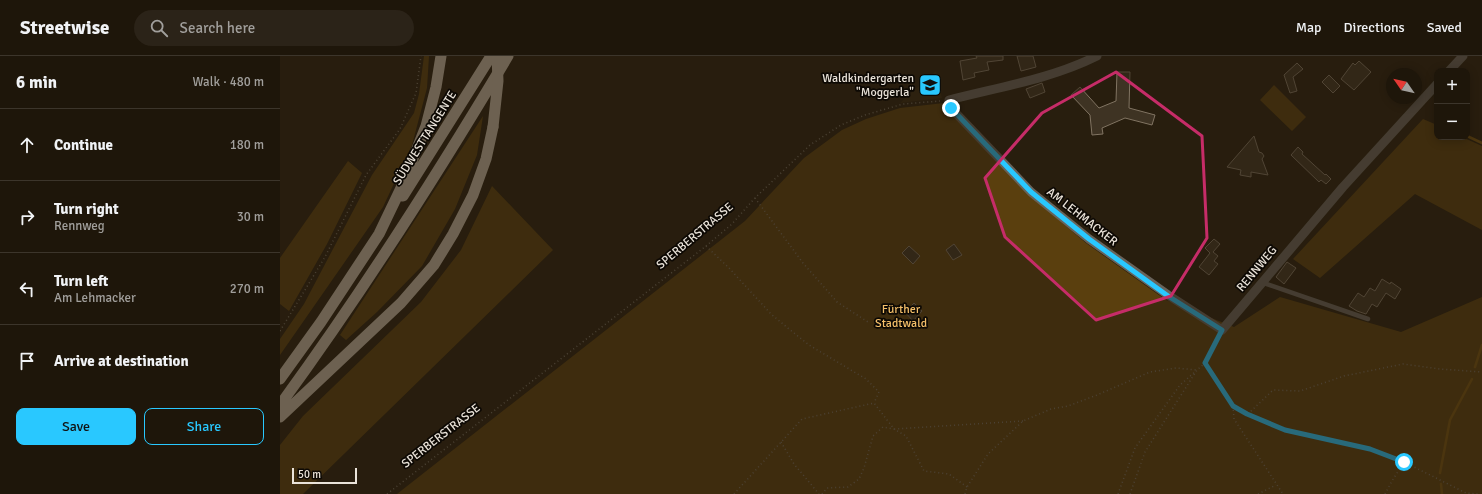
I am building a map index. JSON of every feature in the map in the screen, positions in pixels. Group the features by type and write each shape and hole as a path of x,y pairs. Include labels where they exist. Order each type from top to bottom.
{"highway":[{"path":"280,379 321,322 379,234 403,184 426,126 436,87 441,56"},
{"name":"SÜDWESTTANGENTE","path":"379,234 491,56"},
{"path":"280,417 401,303 434,265 453,234 473,195 486,159 493,127 498,82 497,56"},
{"path":"280,404 335,328 406,221 508,56"}],"street":[{"path":"949,100 1046,76 1074,67 1097,56"},
{"path":"1452,68 1462,56"},
{"name":"RENNWEG","path":"1222,330 1261,282 1343,187 1434,87"},
{"name":"AM LEHMACKER","path":"949,100 951,108 1031,192 1095,243 1168,296 1222,330"}],"lane":[{"path":"1261,282 1368,319"}],"path":[{"path":"280,331 324,258 366,175 400,129 416,93 421,56"},
{"name":"SPERBERSTRASSE","path":"387,494 706,246 732,224 755,198 810,146 841,125 865,115 903,104 949,100"},
{"path":"755,198 803,263 837,302 868,322"},
{"path":"706,246 729,268 771,314 789,330 866,379 879,392 874,403"},
{"path":"1118,494 1135,448 1180,384 1205,363 1222,330"},
{"path":"1205,363 1233,406 1247,414 1285,430 1370,449 1404,462 1466,494 1478,494"},
{"path":"1247,414 1273,390 1300,391 1344,376 1403,364 1440,369 1482,372"},
{"path":"822,494 827,488 848,486 859,479 864,468 873,436 883,427 894,429 1023,420 1051,409 1068,406 1150,372 1176,368 1197,370"},
{"path":"1130,494 1146,452 1197,370"},
{"path":"874,403 894,429 906,436 924,471 949,474 967,487"},
{"path":"734,494 802,419 874,403"},
{"path":"1233,406 1234,419 1283,494"},
{"path":"965,494 967,487 988,454 1023,420"},
{"path":"781,442 794,464 818,494"},
{"path":"1385,494 1404,462"},
{"path":"1258,494 1277,484"}],"highlighted area":[{"path":"1116,72 1202,136 1207,238 1171,296 1096,320 1005,237 985,178 1042,113"}],"shaded area":[{"name":"Waldkindergarten \"Moggerla\"","path":"936,71 942,98 900,103"}],"green space":[{"path":"424,56 429,56 427,88 412,145 383,207 280,355 280,339 304,304 372,175 414,113 419,94"},
{"path":"1274,85 1306,117 1292,131 1260,100"},
{"name":"Fürther Stadtwald","path":"944,103 1040,204 1086,243 1166,300 1234,327 1280,297 1401,332 1482,297 1482,494 397,494 745,221 804,158 842,130 866,119 900,108"},
{"path":"483,116 477,155 455,209 422,266 377,312 346,340 340,335"},
{"path":"1423,119 1434,124 1434,140 1469,140 1482,146 1482,230 1415,194 1320,278 1293,259"},
{"path":"348,161 362,173 327,244 289,311 280,304 280,258"},
{"path":"492,186 553,250 303,494 280,494 280,445 303,416 421,302 461,250"}],"building":[{"path":"976,56 1003,56 1003,60 987,62 989,70 974,73 975,77 963,80 960,61 977,58"},
{"path":"1017,56 1033,56 1036,67 1021,71"},
{"path":"1359,61 1371,72 1354,90 1341,79 1353,63 1355,65"},
{"path":"1297,63 1303,69 1293,77 1297,91 1290,93 1284,75"},
{"path":"1117,72 1130,72 1129,108 1155,115 1152,125 1125,118 1102,128 1103,134 1092,135 1090,115 1071,95 1080,87 1099,108 1116,101"},
{"path":"1329,75 1340,86 1333,93 1322,82"},
{"path":"1042,83 1045,92 1030,98 1026,89"},
{"path":"1254,136 1259,152 1264,156 1262,159 1268,175 1251,172 1251,177 1240,175 1241,170 1227,167"},
{"path":"1298,147 1303,152 1302,154 1331,179 1326,184 1321,180 1319,182 1291,155"},
{"path":"1214,239 1220,244 1213,252 1218,256 1214,261 1218,264 1209,275 1199,267 1210,253 1205,248"},
{"path":"954,244 962,255 953,260 946,250"},
{"path":"909,246 920,256 913,264 902,253"},
{"path":"1287,262 1296,268 1284,284 1276,277"},
{"path":"1382,279 1390,284 1391,282 1401,289 1395,299 1386,293 1377,307 1372,304 1366,314 1349,306 1358,293 1364,297 1370,288 1375,291"},
{"path":"914,303 922,311 913,321 905,312"}],"waterway":[{"path":"1470,137 1482,143"},
{"path":"1475,367 1482,345"},
{"path":"1440,473 1450,420 1472,379"},
{"path":"1441,484 1442,494"}],"place":[{"name":"Waldkindergarten \"Moggerla\"","path":"930,85"}],"route":[{"path":"951,108 1031,192 1089,239 1168,296 1222,330 1205,363 1233,406 1247,414 1285,430 1370,449 1404,462"}]}
